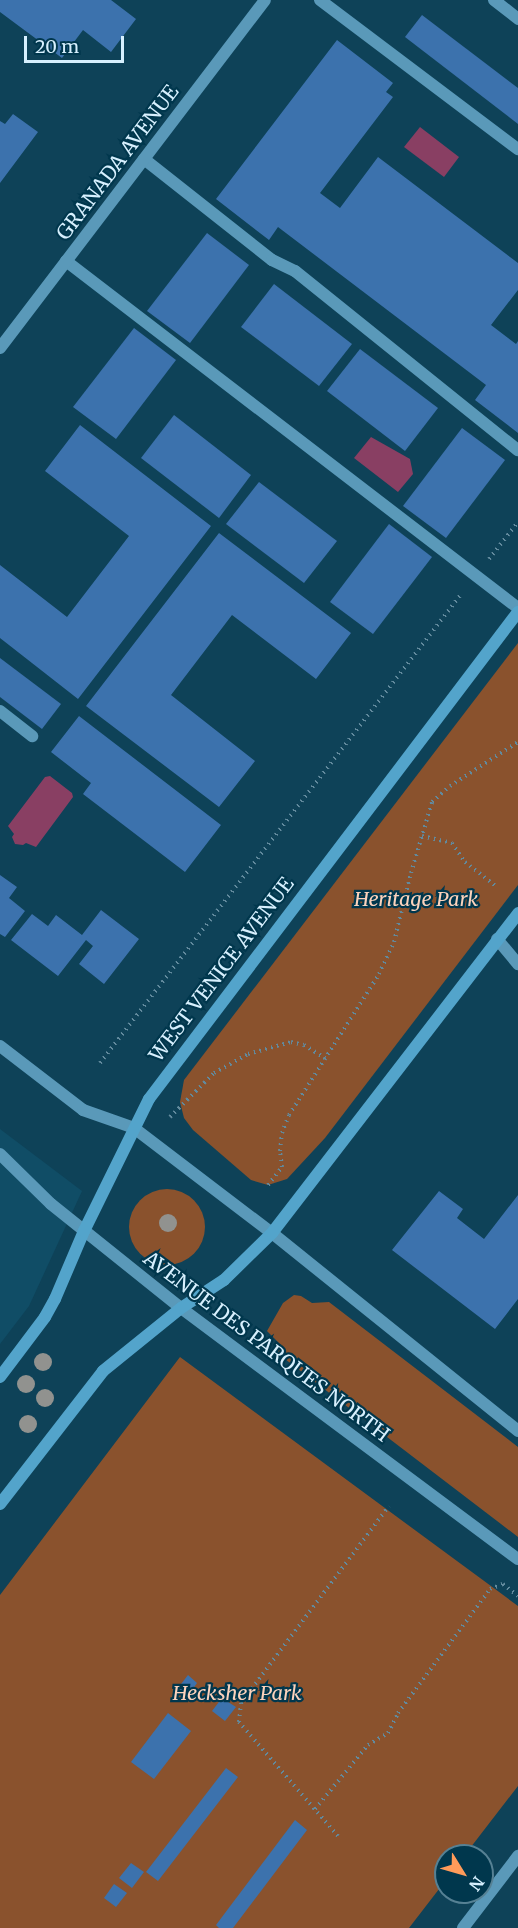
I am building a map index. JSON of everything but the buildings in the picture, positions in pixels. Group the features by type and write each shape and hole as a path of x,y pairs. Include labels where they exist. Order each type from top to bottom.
{"street":[{"name":"GRANADA AVENUE","path":"0,348 265,0"},
{"path":"320,0 518,149"},
{"path":"494,0 518,19"},
{"path":"144,159 272,260 296,271 518,450"},
{"path":"66,261 395,516 476,575 518,610"},
{"name":"WEST VENICE AVENUE","path":"0,1377 45,1317 84,1231 149,1099 518,610"},
{"path":"0,711 32,736"},
{"path":"0,1504 103,1371 181,1308 224,1280 272,1233 518,913"},
{"path":"497,939 518,963"},
{"path":"0,1046 83,1110 134,1128 272,1233 518,1431"},
{"name":"AVENUE DES PARQUES NORTH","path":"0,1154 51,1204 181,1308 518,1559"},
{"path":"463,1928 518,1856"}],"path":[{"path":"100,1063 518,522"},
{"path":"268,1185 282,1167 280,1151 284,1124 379,974 394,942 432,802 450,786 518,742"},
{"path":"422,836 452,843 465,862 497,887"},
{"path":"170,1117 214,1073 248,1054 291,1042 304,1045 325,1058"},
{"path":"338,1836 239,1722 241,1703 389,1506"},
{"path":"315,1809 368,1746 388,1733 398,1713 490,1588 503,1584 518,1596"}],"shaded area":[{"path":"420,127 459,157 444,177 404,147"},
{"path":"371,437 410,459 413,474 398,492 354,458"},
{"path":"50,776 72,793 73,797 36,847 26,843 15,844 12,837 14,834 8,826 45,777"},
{"path":"0,1129 82,1191 29,1306 0,1344"}],"green space":[{"name":"Heritage Park","path":"518,643 518,885 325,1138 287,1179 268,1185 251,1180 193,1130 184,1118 180,1102 184,1080"},
{"path":"167,1189 182,1192 194,1200 202,1212 205,1227 202,1242 194,1254 182,1262 167,1265 152,1262 140,1254 132,1242 129,1227 132,1212 140,1200 152,1192"},
{"path":"294,1295 301,1296 312,1303 329,1302 518,1447 518,1537 281,1356 277,1351 281,1345 267,1331 283,1303"},
{"name":"Hecksher Park","path":"180,1357 518,1606 518,1786 473,1844 434,1844 434,1896 409,1928 0,1928 0,1595"}]}
